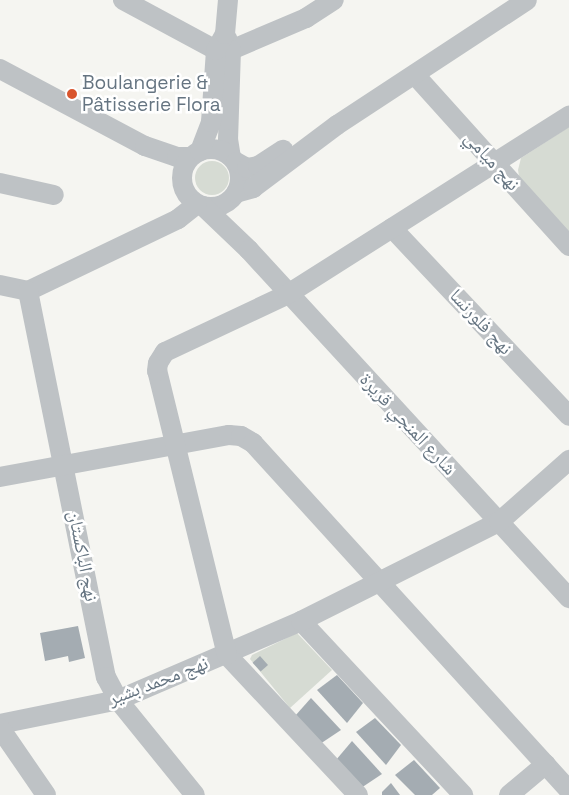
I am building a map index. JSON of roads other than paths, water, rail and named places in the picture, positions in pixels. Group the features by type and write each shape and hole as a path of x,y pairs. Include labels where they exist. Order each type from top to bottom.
{"street":[{"path":"123,0 224,45 306,18 334,0"},
{"path":"182,182 182,173 195,154 211,122 224,45 228,0"},
{"path":"145,146 182,182 190,198 200,205 218,206 234,196 254,188 337,125 527,2"},
{"path":"224,45 228,139 240,178 234,196"},
{"path":"0,70 145,146 177,157 217,149 247,168 258,166 295,143 337,125"},
{"name":"نهج ميامي","path":"415,75 569,246"},
{"path":"358,795 227,654 157,371 160,356 288,294 495,165 569,116"},
{"path":"0,183 54,195"},
{"name":"شارع المنجي قريرة","path":"234,196 232,217 249,250"},
{"path":"0,285 28,290 178,219 200,205"},
{"name":"شارع المنجي قريرة","path":"200,205 249,250 569,598"},
{"name":"نهج فلورنسا","path":"392,228 569,416"},
{"name":"نهج الباكستان","path":"28,290 65,464 106,677 118,700 195,795"},
{"path":"0,477 229,435 241,436 253,442 569,790"},
{"name":"نهج محمد بشير","path":"0,724 118,700 301,621 499,522 569,460"},
{"path":"301,621 463,795"},
{"path":"0,728 46,795"},
{"path":"509,795 546,764"}],"place":[{"name":"Boulangerie & Pâtisserie Flora","path":"72,94"}]}
